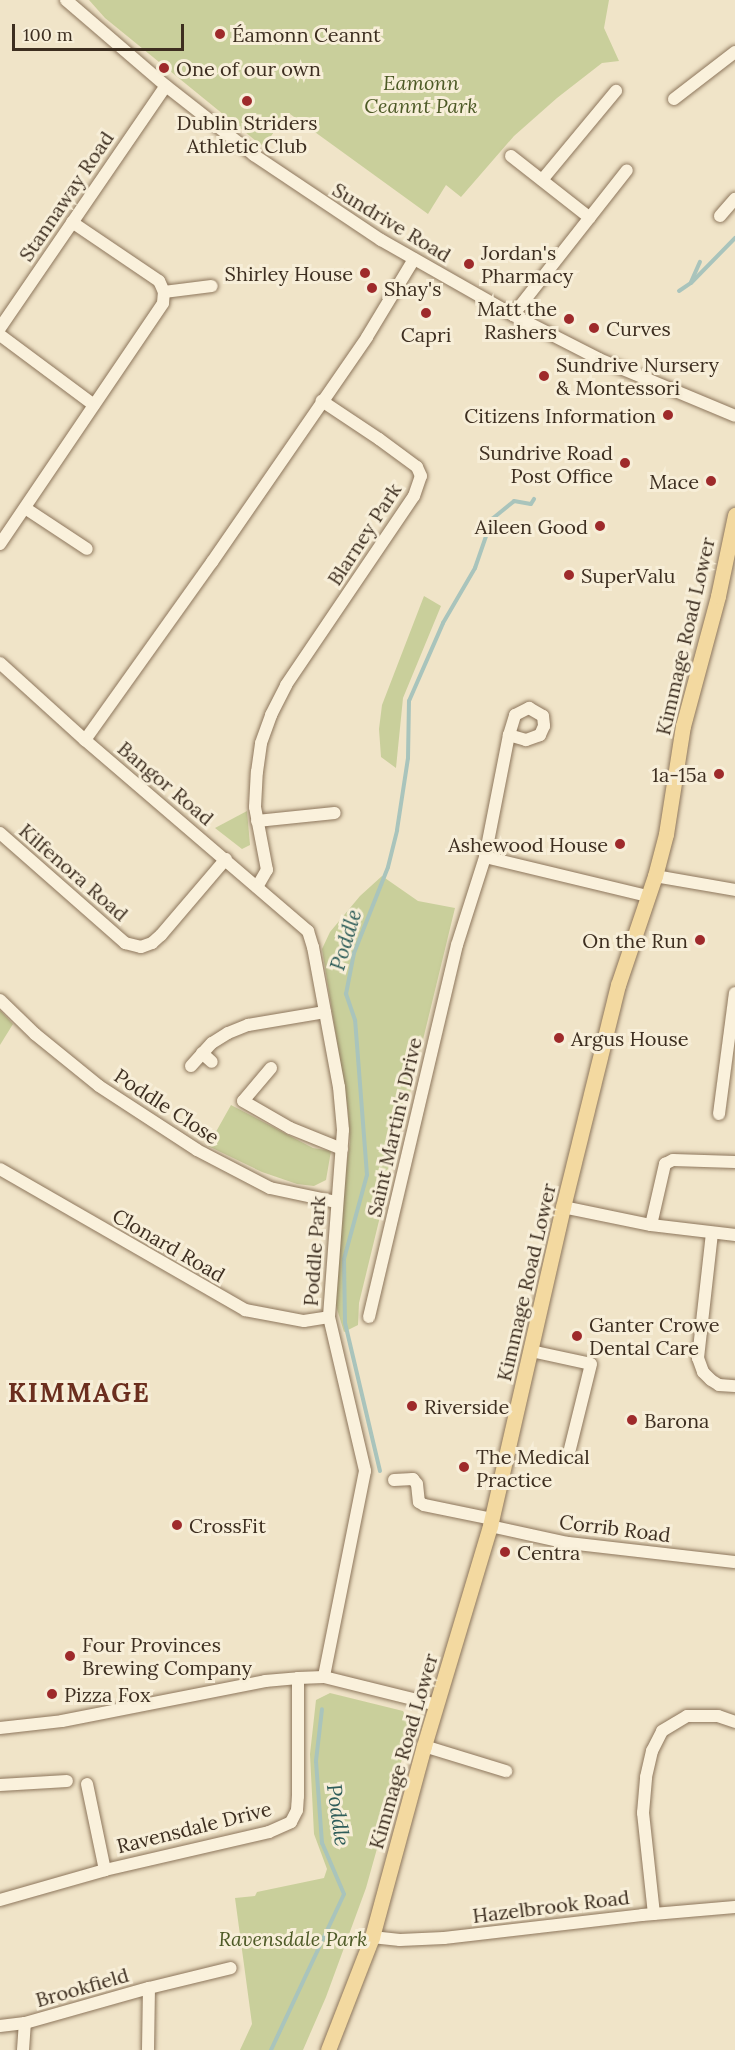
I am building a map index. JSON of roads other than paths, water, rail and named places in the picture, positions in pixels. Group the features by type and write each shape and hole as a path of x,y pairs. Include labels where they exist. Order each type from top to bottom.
{"main road":[{"name":"Kimmage Road Lower","path":"328,2050 372,1937 424,1746 491,1523 562,1207 618,985 655,876 666,834 683,726 718,596 735,515"}],"street":[{"name":"Sundrive Road","path":"66,0 166,86 287,179 414,259 513,315 617,368 735,416"},
{"path":"674,99 735,52"},
{"name":"Stannaway Road","path":"0,328 166,86"},
{"path":"542,180 616,91"},
{"path":"511,156 590,218"},
{"path":"513,315 627,170"},
{"path":"720,216 735,199"},
{"path":"0,544 163,303 164,292 159,281 72,222"},
{"path":"85,740 367,337 414,259"},
{"path":"164,292 213,286"},
{"path":"0,335 94,405"},
{"name":"Blarney Park","path":"257,887 267,870 257,821 256,789 261,743 286,685 414,496 421,476 417,467 322,401"},
{"path":"25,508 87,549"},
{"name":"Bangor Road","path":"0,663 85,740 308,931"},
{"name":"Saint Martin's Drive","path":"369,1317 457,945 484,856 509,735"},
{"path":"257,821 335,813"},
{"name":"Kilfenora Road","path":"0,833 125,943 141,947 152,943 161,935 226,859"},
{"path":"484,856 648,896"},
{"path":"655,876 735,890"},
{"name":"Poddle Park","path":"308,931 339,1087 342,1149 336,1202 329,1317 365,1472 324,1677"},
{"path":"719,1114 730,1063 735,993"},
{"name":"Poddle Close","path":"0,1000 35,1034 99,1086 197,1150 270,1188 336,1202"},
{"path":"191,1066 202,1053 228,1033 248,1025 325,1012"},
{"path":"202,1053 212,1062"},
{"path":"271,1068 243,1101 290,1128 342,1149"},
{"path":"651,1226 665,1164 673,1160 735,1162"},
{"name":"Clonard Road","path":"0,1169 245,1310 304,1321 329,1317"},
{"path":"562,1207 651,1226 735,1234"},
{"path":"712,1233 698,1358 703,1372 711,1380 719,1385 735,1386"},
{"path":"531,1351 591,1364 570,1449"},
{"name":"Corrib Road","path":"394,1480 413,1479 417,1484 417,1498 424,1505 568,1543 735,1562"},
{"path":"0,1728 62,1721 265,1681 298,1678 324,1677 437,1705"},
{"name":"Ravensdale Drive","path":"105,1870 270,1832 291,1822 297,1810 298,1796 298,1678"},
{"path":"654,1914 644,1813 646,1777 652,1751 662,1731 687,1716 718,1716 735,1722"},
{"path":"424,1746 506,1770"},
{"path":"0,1785 67,1781"},
{"path":"0,1900 105,1870 87,1784"},
{"name":"Hazelbrook Road","path":"372,1937 400,1940 444,1938 654,1914 735,1908"},
{"name":"Brookfield","path":"0,2026 26,2023 149,1988 231,1968"},
{"name":"Brookfield","path":"148,2050 149,1988"},
{"name":"Brookfield","path":"23,2050 26,2023"}],"waterway":[{"name":"Poddle","path":"679,291 691,283 735,238"},
{"path":"691,282 700,262"},
{"name":"Poddle","path":"380,1471 345,1323 344,1259 367,1175 355,1020 346,994 354,953 388,867 397,830 408,758 409,701 443,623 475,568 492,519 514,501 531,504 534,499"},
{"name":"Poddle","path":"271,2050 344,1894 322,1843 316,1761 322,1709"}],"place":[{"name":"Éamonn Ceannt","path":"220,34"},
{"name":"One of our own","path":"164,68"},
{"name":"Dublin Striders Athletic Club","path":"247,101"},
{"name":"Jordan's Pharmacy","path":"469,264"},
{"name":"Shirley House","path":"365,273"},
{"name":"Shay's","path":"372,288"},
{"name":"Capri","path":"426,313"},
{"name":"Matt the Rashers","path":"569,319"},
{"name":"Curves","path":"594,328"},
{"name":"Sundrive Nursery & Montessori","path":"544,376"},
{"name":"Citizens Information","path":"668,415"},
{"name":"Sundrive Road Post Office","path":"625,463"},
{"name":"Mace","path":"711,481"},
{"name":"Aileen Good","path":"600,526"},
{"name":"SuperValu","path":"569,575"},
{"name":"1a-15a","path":"719,774"},
{"name":"Ashewood House","path":"620,844"},
{"name":"On the Run","path":"700,940"},
{"name":"Argus House","path":"559,1038"},
{"name":"Ganter Crowe Dental Care","path":"577,1336"},
{"name":"Riverside","path":"412,1406"},
{"name":"Barona","path":"632,1420"},
{"name":"The Medical Practice","path":"464,1467"},
{"name":"CrossFit","path":"177,1525"},
{"name":"Centra","path":"505,1552"},
{"name":"Four Provinces Brewing Company","path":"70,1656"},
{"name":"Pizza Fox","path":"52,1694"}],"district":[{"name":"KIMMAGE","path":"79,1393"}],"park label":[{"name":"Eamonn Ceannt Park","path":"421,94"},
{"name":"Ravensdale Park","path":"293,1938"}]}
